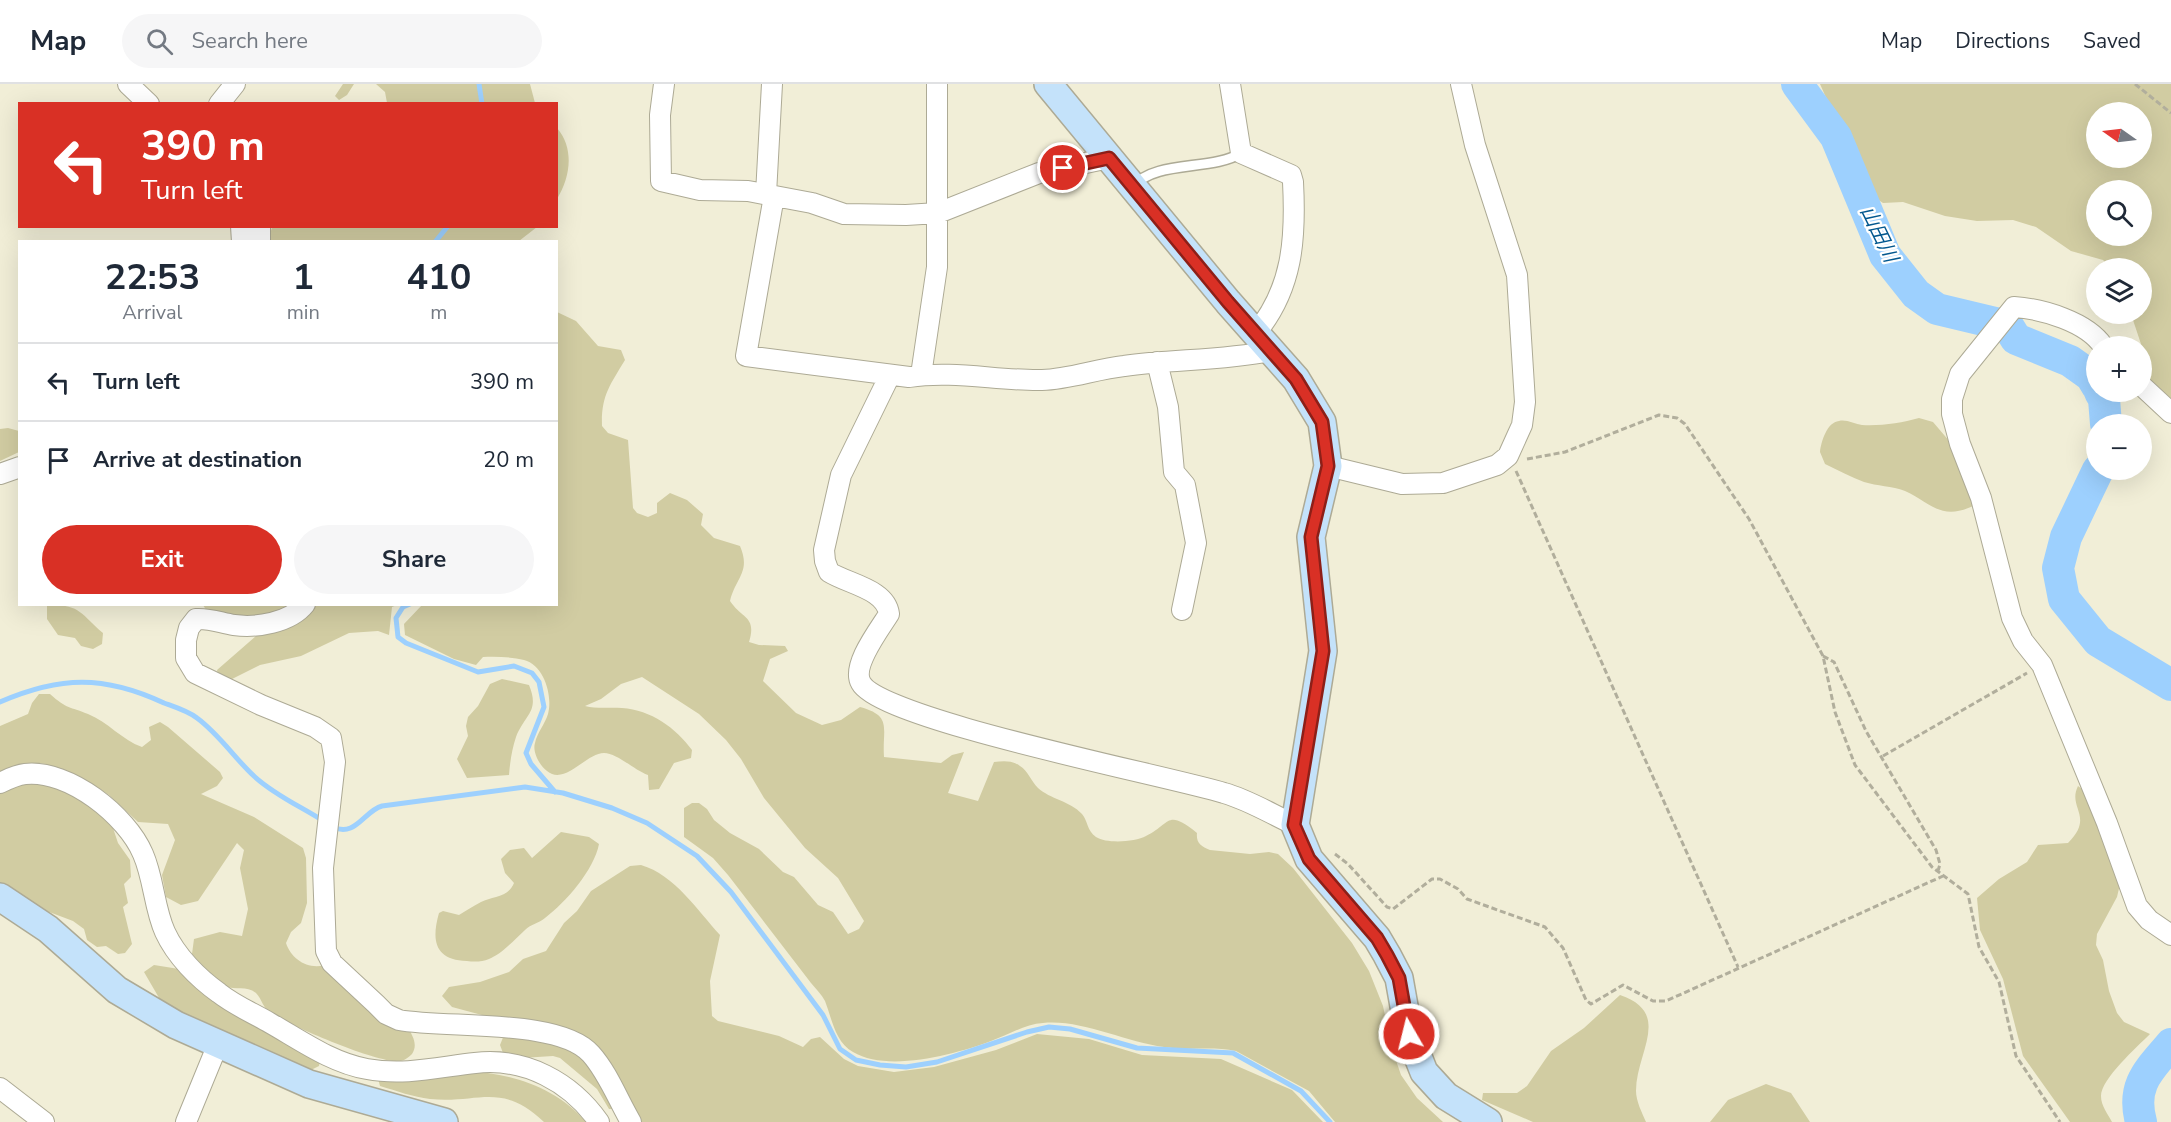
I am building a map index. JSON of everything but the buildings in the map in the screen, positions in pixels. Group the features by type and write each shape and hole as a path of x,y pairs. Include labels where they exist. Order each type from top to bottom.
{"main road":[{"path":"1048,84 1263,343 1296,379 1322,422 1328,466 1311,537 1323,651 1294,825 1309,859 1377,938 1387,955 1399,978 1409,1034 1424,1072 1446,1096 1488,1122"},
{"path":"0,897 48,929 117,990 176,1025 309,1084 444,1122"}],"street":[{"path":"128,84 147,102"},
{"path":"221,102 235,84"},
{"path":"664,84 660,115 662,181 700,190 748,191 824,206 844,214 906,216 938,213 1040,173 1109,158"},
{"path":"772,84 770,195 746,356 890,375 1059,379 1121,366 1242,357 1263,343 1271,312 1291,259 1296,226 1293,182 1291,175 1285,170 1241,153 1230,84"},
{"path":"921,375 934,293 938,213 937,84"},
{"path":"1328,466 1381,480 1415,485 1443,483 1487,470 1508,456 1522,425 1525,402 1517,275 1512,253 1475,146 1461,84"},
{"path":"2095,336 2038,310 2014,307 1989,336 1955,384 1952,414 1960,444 1981,498 2012,618 2024,641 2042,665 2107,823 2137,906 2149,920 2171,935"},
{"path":"1157,362 1168,407 1174,472 1185,484 1196,543 1182,610"},
{"path":"890,375 841,475 824,550 826,567 829,572 878,596 888,606 889,614 862,659 858,677 866,690 888,702 969,729 1225,793 1294,825"},
{"path":"2152,395 2171,413"},
{"path":"0,474 18,468"},
{"path":"304,606 300,611 280,620 260,625 235,625 206,618 196,619 189,628 186,658 195,673 261,705 325,732 331,738 335,762 323,868 326,951 333,963 386,1014 414,1023 504,1028 567,1037 591,1054 631,1122"},
{"path":"0,783 24,774 47,776 82,791 105,806 122,821 142,851 165,933 198,976 220,994 327,1056 363,1069 390,1072 424,1071 490,1062 512,1064 561,1082 585,1102 599,1122"},
{"path":"186,1122 218,1044"},
{"path":"0,1088 44,1122"}],"lane":[{"path":"1133,187 1146,175 1221,161 1241,153"}],"path":[{"path":"2135,84 2171,113"},
{"path":"1508,456 1524,460 1565,452 1659,415 1677,418 1685,424 1749,519 1823,656 1835,712 1855,765 1913,844 1938,871 1968,894 1979,947 1999,982 2016,1056 2060,1122"},
{"path":"1508,456 1522,480 1532,511 1738,967"},
{"path":"1823,656 1834,662 1866,731 1883,756 1935,850 1940,864 1938,871"},
{"path":"1883,756 2042,665"},
{"path":"1330,851 1348,864 1387,907 1393,909 1432,879 1440,879 1458,889 1467,899 1545,927 1563,948 1586,1000 1591,1004 1623,984 1660,1003 1944,875"}],"shaded area":[{"path":"343,84 354,84 347,95 339,100 335,96"},
{"path":"376,84 530,84 535,102 387,102 385,92"},
{"path":"1820,84 2171,84 2171,409 2152,389 2152,336 2138,336 2134,324 2152,324 2152,258 2096,258 2071,251 2036,227 2013,220 1977,221 1945,216 1903,202 1883,203 1868,193"},
{"path":"558,129 566,145 569,164 558,197"},
{"path":"272,228 536,228 520,240 269,240"},
{"path":"558,312 576,321 598,346 621,350 625,360 605,399 602,426 608,433 628,440 633,508 637,513 648,517 657,513 657,503 670,493 687,500 703,514 701,525 714,538 740,546 744,562 743,568 730,601 750,622 749,642 759,645 785,646 788,651 770,659 763,681 796,713 822,725 841,720 860,707 870,711 882,719 884,724 884,757 941,763 952,755 964,752 948,793 978,801 994,762 1014,763 1023,768 1043,792 1082,814 1091,832 1101,839 1135,840 1174,820 1187,825 1197,833 1200,844 1210,850 1278,854 1293,868 1352,943 1369,971 1383,1006 1392,1049 1401,1075 1417,1098 1443,1122 1335,1122 1309,1091 1236,1051 1164,1047 1072,1024 1036,1024 960,1051 922,1059 884,1061 853,1052 838,1036 821,994 728,875 713,858 684,837 684,808 692,803 699,803 730,833 759,849 783,872 794,877 818,905 833,912 848,934 859,929 864,921 838,878 805,848 764,798 741,759 726,740 699,714 642,677 621,684 601,699 585,706 633,709 653,716 686,742 692,750 691,758 674,763 659,789 649,790 648,775 604,753 597,754 568,772 554,775 542,766 534,747 547,718 549,707 548,690 537,668 531,663 514,658 483,657 476,665 454,659 405,635 404,624 421,606 558,606"},
{"path":"1919,418 1933,422 1962,456 1973,506 1953,512 1937,509 1905,491 1864,482 1825,464 1820,452 1825,433 1835,422 1877,425"},
{"path":"0,429 18,431 18,452 0,461"},
{"path":"47,606 73,608 103,633 102,644 93,649 81,646 75,638 58,635 47,619"},
{"path":"204,606 295,606 254,621 208,613"},
{"path":"309,606 394,606 392,607 389,635 378,631 349,633 301,656 260,665 230,680 218,675 217,670 257,635"},
{"path":"502,679 529,685 533,701 530,713 516,737 509,775 467,778 457,759 468,736 466,726 468,717 478,706 490,684"},
{"path":"39,694 50,694 65,705 95,717 142,747 151,740 149,727 160,722 220,772 223,778 217,786 201,794 254,817 303,848 306,858 307,903 301,923 291,932 286,943 288,949 301,962 312,966 325,965 408,1028 415,1044 412,1054 401,1061 390,1061 356,1051 282,1020 269,1012 256,993 220,983 192,954 194,939 220,932 242,936 248,909 240,868 244,850 237,843 198,901 181,905 166,897 162,875 175,840 168,824 138,822 109,795 94,785 60,775 46,764 37,763 0,777 0,726 28,714"},
{"path":"19,781 45,781 89,802 112,825 118,843 130,860 131,877 124,884 128,903 123,907 132,944 125,953 118,954 106,946 97,947 87,940 84,929 73,921 36,907 0,886 0,789"},
{"path":"2078,786 2091,796 2121,880 2117,897 2097,934 2096,945 2103,960 2109,991 2117,1013 2124,1022 2150,1034 2121,1064 2103,1089 2102,1103 2112,1122 2070,1122 2023,1056 2003,979 1980,930 1977,898 1999,879 2027,862 2038,845 2068,843 2076,834 2080,819 2076,800"},
{"path":"561,832 589,837 599,844 585,875 562,903 543,920 527,928 494,957 475,962 456,960 442,953 436,940 439,913 443,911 459,915 485,900 508,891 514,883 505,873 501,859 510,850 524,848 532,858"},
{"path":"641,865 675,885 720,935 710,981 712,1016 718,1021 779,1036 803,1047 811,1039 820,1037 844,1059 858,1066 894,1072 934,1067 996,1050 1037,1034 1089,1039 1142,1055 1221,1059 1292,1090 1323,1122 637,1122 607,1066 508,1022 452,1007 442,996 449,987 480,982 509,972 523,959 546,951 564,923 577,911 591,891 630,866"},
{"path":"154,965 179,969 320,1060 319,1066 311,1070 162,1003 144,972"},
{"path":"1620,995 1636,1003 1645,1012 1648,1023 1648,1035 1637,1076 1636,1091 1646,1122 1533,1122 1482,1100 1483,1093 1517,1093 1527,1086 1551,1051 1584,1028"},
{"path":"504,1035 576,1047 616,1109 609,1109 597,1089 560,1058 553,1056 522,1058 503,1053 500,1045"},
{"path":"471,1071 504,1076 534,1085 562,1100 586,1122 544,1122 529,1109 502,1098 447,1100 417,1097 380,1086 377,1075"},
{"path":"1766,1084 1791,1093 1810,1122 1710,1122 1728,1100"}],"waterway":[{"path":"479,84 482,102"},
{"name":"山田川","path":"1797,84 1836,137 1885,255 1916,294 1937,309 2008,326 2016,339 2070,361 2086,372"},
{"path":"437,240 446,228"},
{"name":"山田川","path":"2104,402 2105,414"},
{"name":"山田川","path":"2093,480 2066,537 2058,568 2064,599 2098,641 2171,685"},
{"path":"405,606 396,618 398,637 406,643 478,672 514,666 532,673 539,682 544,707 526,753 531,764 555,792"},
{"path":"0,702 42,687 82,682 122,687 142,694 193,716 213,732 263,784 325,822"},
{"path":"333,827 341,829 353,827 382,806 525,787 563,793 612,808 647,823 697,856 731,892 823,1015 840,1049 856,1060 906,1067 937,1062 1027,1032 1049,1027 1070,1029 1137,1048 1233,1053 1301,1091 1330,1122"},
{"name":"山田川","path":"2141,1122 2138,1098 2140,1088 2149,1070 2171,1044"}],"route":[{"path":"1063,168 1109,158 1228,302 1296,379 1322,422 1327,444 1328,466 1311,537 1323,632 1323,651 1295,808 1294,825 1309,859 1377,938 1387,955 1399,978 1409,1034"}]}
